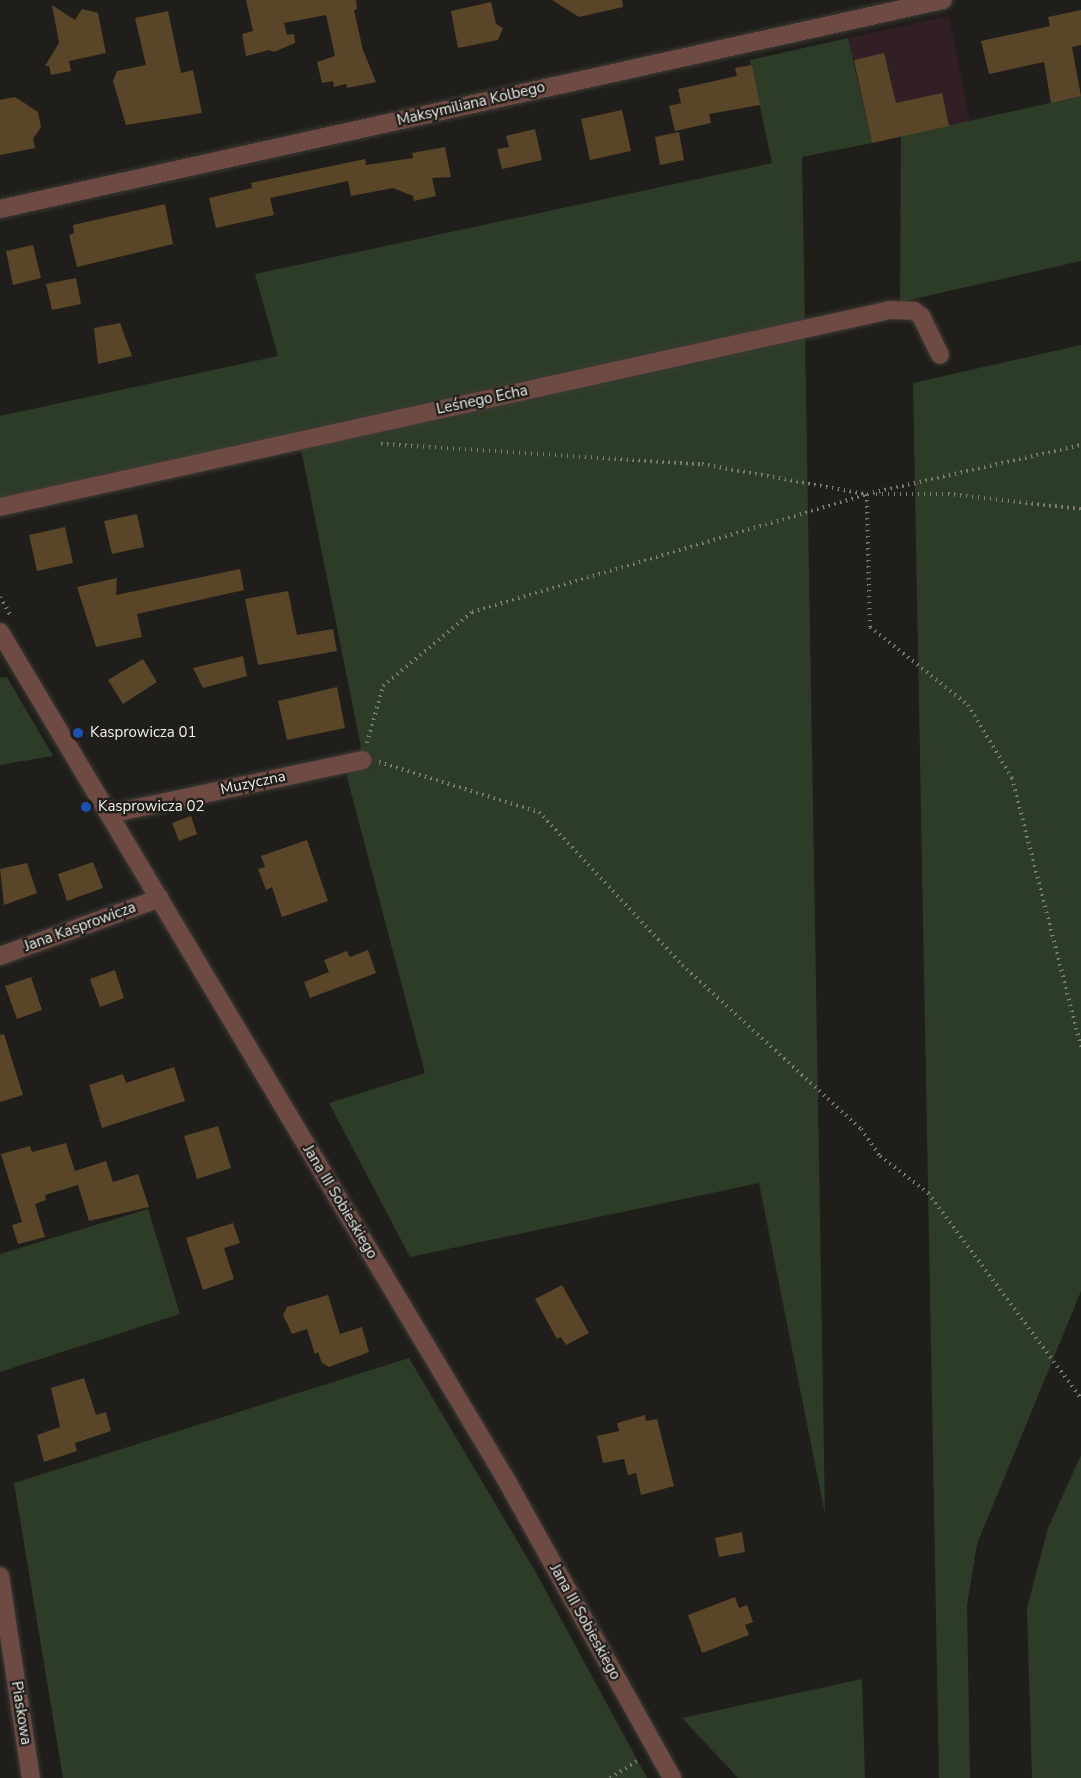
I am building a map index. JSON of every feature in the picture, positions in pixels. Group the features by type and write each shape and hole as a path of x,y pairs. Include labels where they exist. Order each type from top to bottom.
{"street":[{"name":"Maksymiliana Kolbego","path":"0,209 943,0"},
{"name":"Leśnego Echa","path":"0,507 890,310 914,311 921,316 940,355"},
{"name":"Jana III Sobieskiego","path":"0,632 504,1476 672,1778"},
{"name":"Muzyczna","path":"109,813 362,760"},
{"name":"Jana Kasprowicza","path":"0,956 160,898"},
{"name":"Piaskowa","path":"0,1576 31,1778"}],"path":[{"path":"372,444 702,464 867,494 948,495 1081,509"},
{"path":"1081,445 867,494 472,612 383,686 362,760 394,764 539,812 682,964 861,1129 880,1156 928,1193 1081,1398"},
{"path":"867,494 870,627 968,705 1012,778 1081,1047"},
{"path":"610,1778 656,1749"}],"shaded area":[{"path":"949,16 970,122 872,143 848,38"}],"green space":[{"path":"848,38 872,143 802,157 805,323 0,501 0,416 278,356 255,274 772,163 750,60"},
{"path":"1081,96 1081,261 900,302 901,136"},
{"path":"805,337 825,1514 759,1183 410,1257 329,1103 425,1073 347,777 361,747 301,449"},
{"path":"1081,345 1081,1291 977,1544 967,1605 970,1778 939,1778 913,383"},
{"path":"7,677 53,756 0,765 0,678"},
{"path":"148,1209 180,1314 0,1372 0,1254"},
{"path":"409,1358 535,1571 647,1778 63,1778 14,1483"},
{"path":"1081,1455 1081,1778 1032,1778 1027,1608 1048,1528"},
{"path":"862,1679 865,1778 738,1778 682,1718"}],"building":[{"path":"246,0 356,0 357,9 354,10 363,50 376,82 347,88 346,84 334,87 333,81 322,83 317,62 335,56 326,15 284,23 287,35 294,34 295,43 274,52 269,50 246,56 242,34 253,31"},
{"path":"552,0 622,0 623,7 579,17"},
{"path":"491,2 496,24 503,28 498,40 458,48 451,11"},
{"path":"52,5 75,20 82,9 98,13 106,53 69,61 71,71 51,75 49,66 45,66 59,43"},
{"path":"1081,10 1081,45 1072,47 1081,96 1051,103 1044,62 989,74 981,41 1050,26 1048,17"},
{"path":"168,11 181,73 193,70 202,113 126,125 113,81 117,71 146,65 135,18"},
{"path":"884,53 896,103 942,93 949,126 872,143 854,60"},
{"path":"752,65 760,105 709,114 711,123 675,131 669,106 681,103 678,89 737,76 735,68"},
{"path":"15,97 38,112 41,127 33,139 35,148 0,155 0,100"},
{"path":"622,110 631,151 590,160 581,119"},
{"path":"535,129 542,160 502,169 497,149 509,147 506,136"},
{"path":"679,132 684,160 660,165 655,137"},
{"path":"445,147 451,177 432,178 436,196 414,201 413,196 393,188 351,196 348,181 270,198 274,215 216,228 209,198 252,188 251,183 365,159 366,165 413,158 412,153"},
{"path":"165,204 173,244 77,267 69,235 74,233 73,225"},
{"path":"33,245 41,278 13,285 6,251"},
{"path":"76,278 81,304 52,310 46,284"},
{"path":"120,323 132,356 98,364 94,328"},
{"path":"137,514 144,547 112,554 104,521"},
{"path":"65,527 73,563 37,571 29,535"},
{"path":"240,569 244,590 137,614 142,637 96,647 77,587 117,578 116,595"},
{"path":"288,591 297,635 333,629 337,651 258,665 245,599"},
{"path":"243,656 247,676 203,688 193,668"},
{"path":"143,659 157,682 123,704 108,680"},
{"path":"337,687 345,728 287,740 278,701"},
{"path":"191,816 197,834 179,841 172,823"},
{"path":"307,840 328,901 282,917 272,887 266,890 258,869 265,867 261,856"},
{"path":"93,862 103,888 67,901 58,874"},
{"path":"27,863 37,893 4,905 0,869"},
{"path":"368,950 376,973 310,998 304,982 329,972 324,960 347,951 350,957"},
{"path":"115,970 124,998 100,1007 90,979"},
{"path":"31,977 42,1010 17,1019 5,986"},
{"path":"4,1034 23,1095 0,1102 0,1035"},
{"path":"174,1067 185,1101 102,1128 89,1085 123,1074 126,1083"},
{"path":"218,1126 231,1168 197,1179 184,1136"},
{"path":"66,1143 75,1171 106,1161 113,1182 138,1174 149,1207 89,1221 78,1185 45,1195 46,1200 35,1204 45,1237 18,1244 12,1225 22,1222 1,1154 30,1146 32,1152"},
{"path":"233,1223 240,1243 224,1248 234,1279 203,1290 186,1238"},
{"path":"562,1285 589,1333 566,1345 561,1337 557,1339 535,1299"},
{"path":"328,1295 340,1334 362,1327 369,1352 329,1367 322,1363 318,1352 315,1354 307,1329 292,1334 283,1315 287,1307"},
{"path":"84,1378 96,1415 106,1412 111,1431 75,1443 77,1451 44,1462 37,1435 60,1427 51,1388"},
{"path":"645,1415 646,1421 657,1419 674,1486 641,1495 636,1473 628,1475 624,1459 603,1463 597,1436 619,1431 617,1423"},
{"path":"742,1532 745,1552 719,1557 715,1538"},
{"path":"735,1597 739,1608 747,1605 753,1622 745,1625 749,1635 702,1653 688,1615"}],"place":[{"name":"Kasprowicza 01","path":"78,733"},
{"name":"Kasprowicza 02","path":"86,807"}]}
